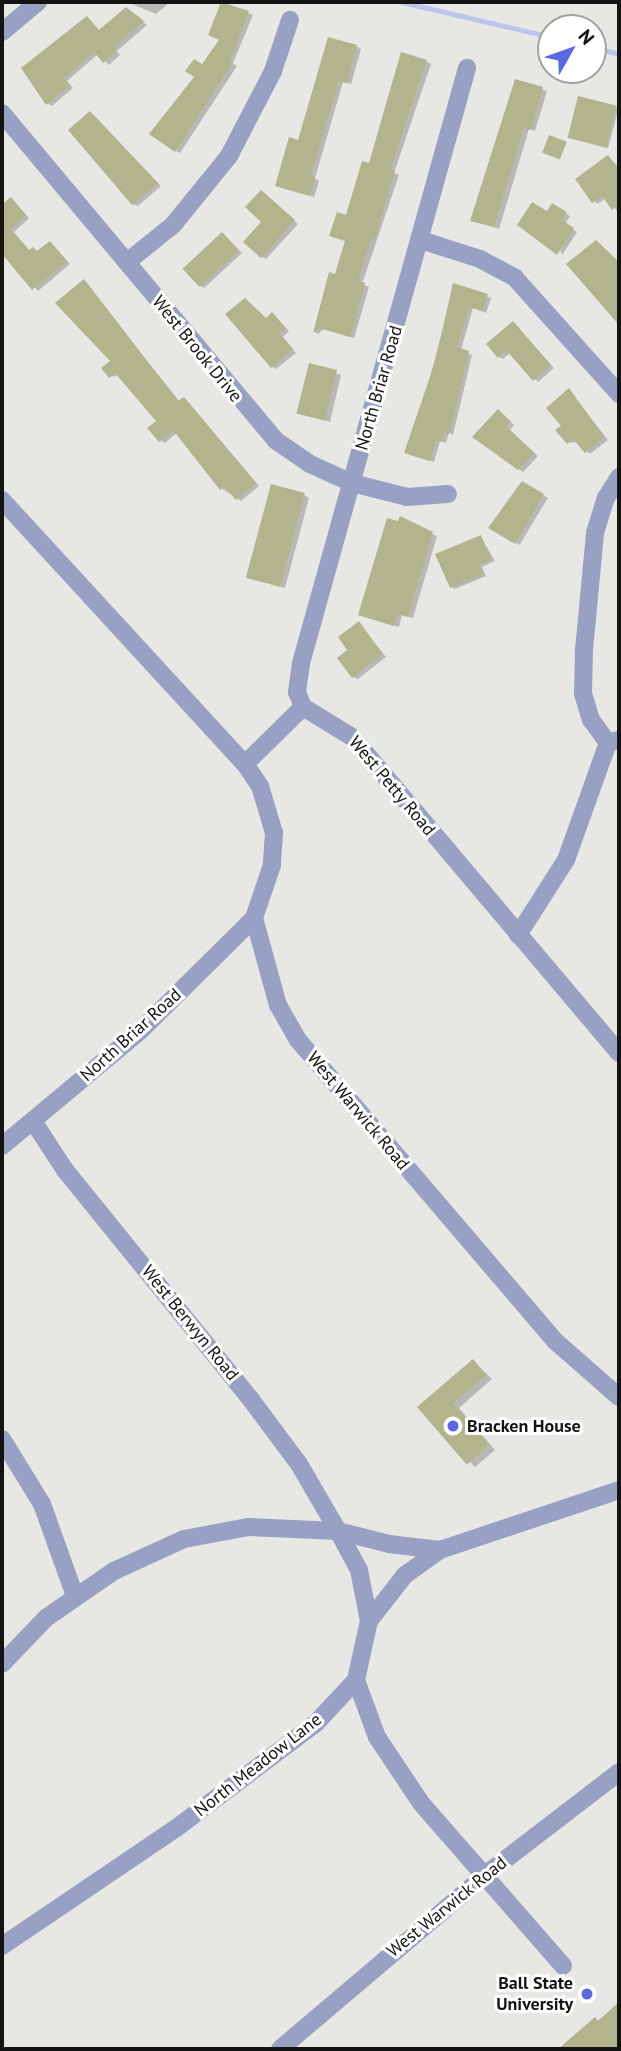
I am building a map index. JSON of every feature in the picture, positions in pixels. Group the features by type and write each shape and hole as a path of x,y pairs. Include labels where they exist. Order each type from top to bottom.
{"street":[{"path":"2,33 38,2"},
{"path":"127,262 173,225 229,156 273,71 290,20"},
{"name":"North Briar Road","path":"303,707 298,678 467,68"},
{"name":"West Brook Drive","path":"2,113 267,432 310,464 352,483 407,497 448,494"},
{"path":"421,240 480,259 514,278 619,394"},
{"path":"517,935 566,860 614,741 587,708 584,661 595,533 606,498 619,477"},
{"path":"2,500 245,764 268,802 274,833 272,865 254,918"},
{"path":"245,764 303,707"},
{"name":"West Petty Road","path":"303,707 352,737 619,1053"},
{"name":"North Briar Road","path":"2,1146 141,1030 254,918"},
{"name":"West Warwick Road","path":"254,918 278,1005 307,1053 555,1341 619,1397"},
{"name":"West Berwyn Road","path":"33,1121 65,1170 299,1464 359,1570 369,1621"},
{"path":"2,1439 42,1504 75,1596"},
{"path":"563,1966 421,1803 392,1762 367,1714 356,1680 369,1621 393,1586 440,1550 619,1490"},
{"path":"2,1664 75,1596 140,1558 205,1534 270,1526 338,1531 389,1544 440,1550"},
{"name":"North Meadow Lane","path":"2,1946 236,1785 316,1723 356,1680"},
{"name":"West Warwick Road","path":"280,2049 485,1875 619,1772"}],"building":[{"path":"221,2 249,11 230,59 233,62 175,152 149,134 194,77 185,71 194,59 202,64 219,40 208,35"},
{"path":"126,7 144,21 114,47 117,51 103,63 94,52 64,78 70,85 46,105 21,68 87,16 99,30"},
{"path":"328,37 357,45 347,83 339,81 311,175 315,177 310,196 275,186 289,137 298,140"},
{"path":"401,52 427,60 390,170 395,171 375,239 371,238 358,281 365,283 350,337 319,328 313,333 329,272 335,274 345,241 329,236 337,212 346,215 362,161 369,163"},
{"path":"515,79 543,87 531,130 524,128 494,227 470,221"},
{"path":"578,96 617,106 606,147 568,138"},
{"path":"90,111 158,183 132,205 68,130"},
{"path":"549,135 567,142 560,160 542,153"},
{"path":"608,155 619,170 619,204 612,210 602,196 592,203 575,179"},
{"path":"261,190 295,220 261,258 243,242 261,222 245,207"},
{"path":"11,197 26,215 10,229 29,250 33,247 37,251 50,241 67,261 32,290 2,254 2,204"},
{"path":"532,202 547,211 552,203 567,212 562,220 574,228 557,255 517,225"},
{"path":"222,232 239,250 200,287 183,269"},
{"path":"596,240 619,262 619,325 566,264"},
{"path":"84,279 178,401 184,397 256,483 236,500 224,486 220,490 173,430 159,442 147,428 156,421 115,373 109,378 101,368 110,361 55,303"},
{"path":"453,283 488,294 482,311 469,307 457,347 469,351 454,416 449,434 444,432 442,442 436,440 430,461 404,453 436,359"},
{"path":"245,298 266,318 272,312 286,328 279,333 293,349 271,368 225,314"},
{"path":"513,321 551,365 533,381 506,350 498,358 486,344"},
{"path":"309,363 337,370 325,420 296,413"},
{"path":"569,388 604,437 585,453 573,439 567,444 555,430 561,426 546,408"},
{"path":"498,409 511,422 506,426 534,453 518,470 472,437"},
{"path":"522,481 544,494 515,544 488,528"},
{"path":"271,484 305,493 280,587 246,578"},
{"path":"400,516 433,532 408,617 398,614 394,626 358,615 387,518 398,521"},
{"path":"481,535 491,559 479,565 483,574 450,588 435,554"},
{"path":"359,621 382,654 352,678 337,658 347,650 338,637"},
{"name":"Bracken House","path":"473,1359 486,1375 453,1403 489,1445 467,1465 417,1407"},
{"path":"619,2002 619,2049 558,2049 595,2017 598,2021"}],"waterway":[{"path":"402,2 537,34"},
{"path":"607,51 619,54"}],"place":[{"name":"Bracken House","path":"453,1426"},
{"name":"Ball State University","path":"587,1994"}]}
